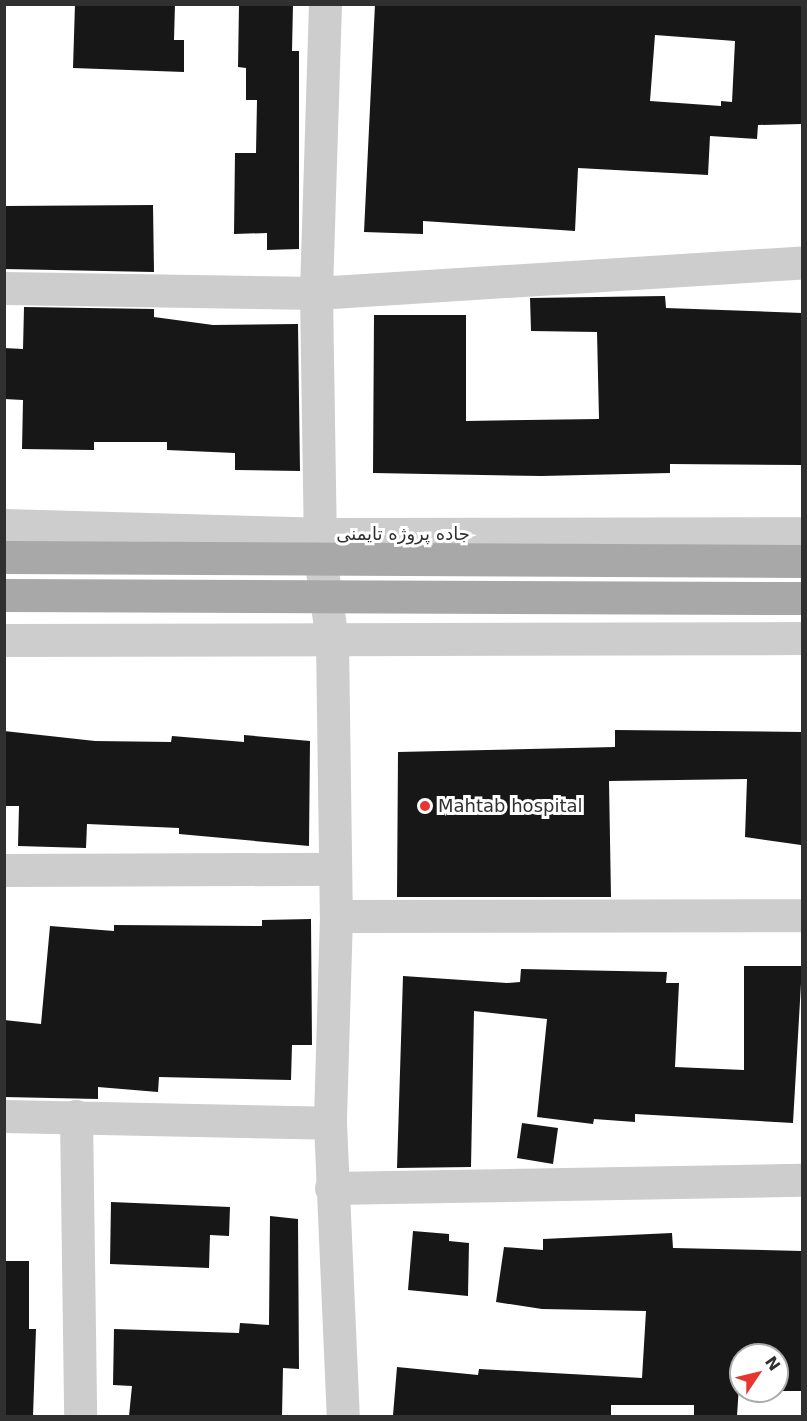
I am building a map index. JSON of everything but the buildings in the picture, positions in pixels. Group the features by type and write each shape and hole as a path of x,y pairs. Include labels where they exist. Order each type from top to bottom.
{"main road":[{"name":"جاده پروژه تایمنی","path":"4,557 321,545 802,561"},
{"path":"4,595 326,600 802,598"}],"street":[{"path":"325,4 316,293 321,545 326,600 333,640 336,916 330,1123 331,1188 344,1416"},
{"path":"4,288 316,293 802,262"},
{"name":"جاده پروژه تایمنی","path":"4,525 321,545 802,533"},
{"path":"4,640 802,638"},
{"path":"4,870 334,869"},
{"path":"336,916 802,915"},
{"path":"4,1116 330,1123"},
{"path":"76,1116 81,1416"},
{"path":"331,1188 802,1180"}],"place":[{"name":"Mahtab hospital","path":"425,806"}]}
